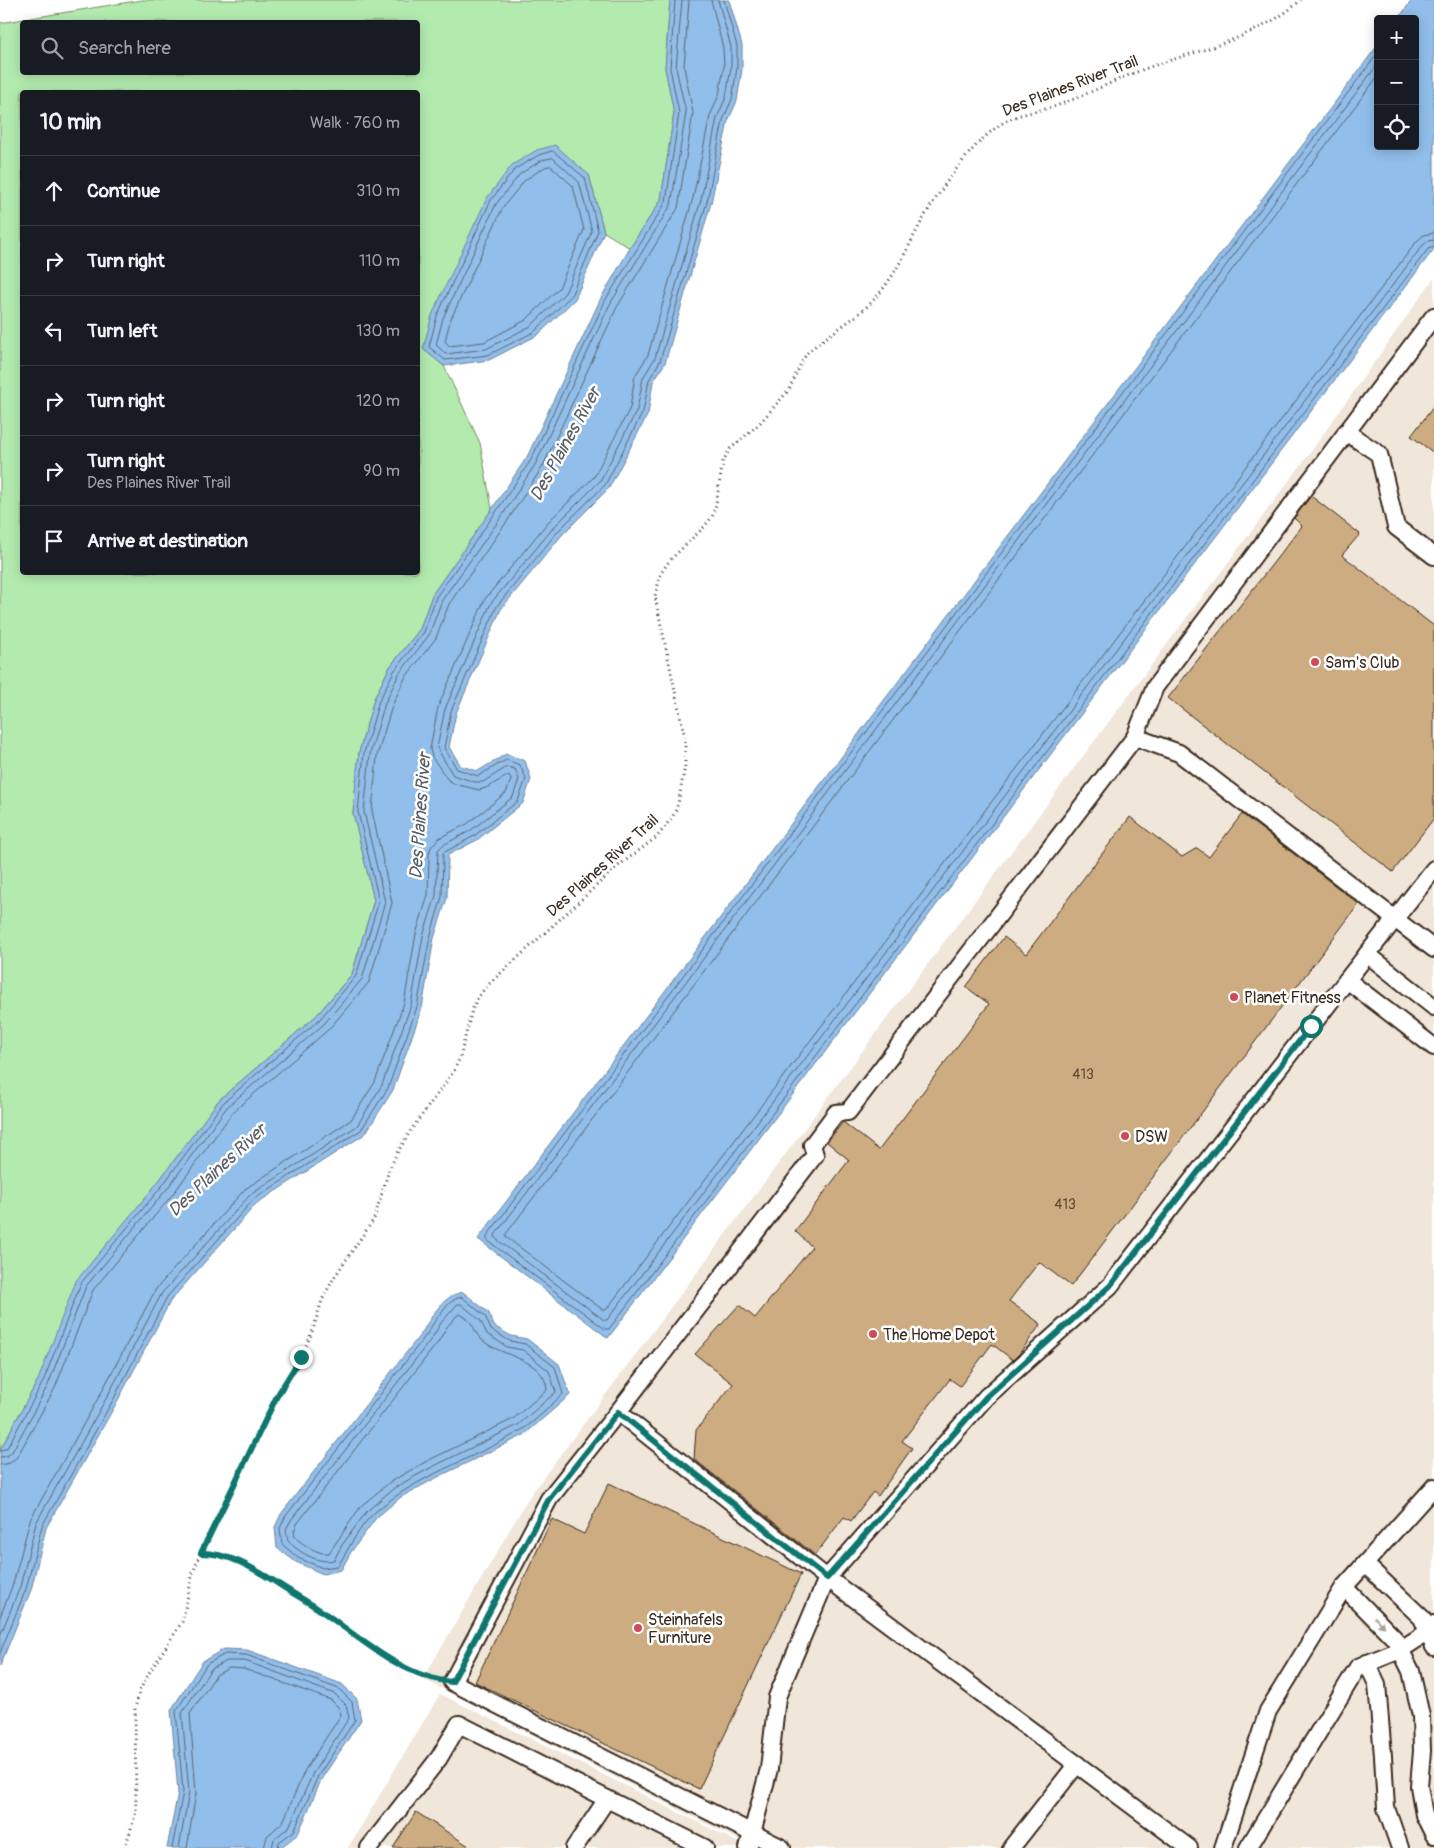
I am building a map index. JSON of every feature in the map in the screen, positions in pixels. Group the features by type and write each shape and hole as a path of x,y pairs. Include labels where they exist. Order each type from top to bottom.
{"lane":[{"path":"782,1848 750,1841 452,1682 549,1499 815,1155 812,1145 836,1113 848,1112 1135,737 1155,687 1434,316"},
{"path":"1346,432 1379,454 1396,527 1434,556"},
{"path":"1135,737 1179,753 1434,949"},
{"path":"750,1841 769,1769 777,1697 827,1578 986,1397 1110,1286 1395,918 1428,887 1434,869"},
{"path":"1367,954 1434,1006"},
{"path":"1347,980 1434,1047"},
{"path":"618,1412 827,1578 1189,1848"},
{"path":"1228,1846 1268,1711 1344,1588 1434,1487"},
{"path":"1248,1848 1358,1667 1432,1635 1422,1618 1365,1564"},
{"path":"1344,1588 1395,1639 1411,1671 1421,1716 1422,1751 1419,1786 1424,1815 1434,1834"},
{"path":"1367,1663 1377,1684 1386,1808 1400,1848"},
{"path":"370,1848 439,1758 459,1724 705,1848"},
{"path":"1011,1848 1076,1764"},
{"path":"574,1848 607,1799"},
{"path":"379,1848 404,1804"}],"path":[{"name":"Des Plaines River Trail","path":"125,1848 136,1812 135,1708 140,1690 182,1622 201,1553 277,1396 301,1357 313,1330 322,1300 335,1276 374,1219 397,1153 454,1070 460,1057 472,1010 478,997 489,984 618,866 657,837 674,816 685,766 685,738 655,596 661,573 670,560 712,517 723,461 730,449 759,424 789,390 801,362 807,354 864,310 880,293 896,272 929,209 970,153 991,132 1007,121 1056,106 1147,68 1230,42 1249,34 1301,0"},
{"path":"201,1553 215,1553 247,1565 320,1610 375,1650 414,1672 436,1680 452,1682"}],"shaded area":[{"path":"1434,278 1434,1848 754,1848 423,1679 529,1497 1310,453"},
{"path":"440,1694 628,1787 749,1848 348,1848"}],"green space":[{"path":"142,0 670,0 665,68 674,113 661,200 630,248 604,232 589,175 423,349 444,366 480,443 492,509 432,595 420,629 389,668 374,699 359,752 353,813 374,900 352,974 316,1016 219,1100 158,1182 38,1380 0,1450 0,23"}],"water":[{"name":"Des Plaines River","path":"670,0 729,0 742,45 742,69 737,101 728,121 711,203 665,363 653,382 648,414 609,488 562,535 501,609 456,713 449,747 461,766 478,771 506,754 525,761 531,779 523,803 477,840 448,855 447,898 434,938 422,1008 393,1090 365,1134 257,1203 171,1300 117,1402 46,1528 31,1590 0,1666 0,1450 38,1380 76,1281 158,1182 219,1100 316,1016 352,974 374,900 353,813 359,752 374,699 389,668 420,629 432,595 527,457 601,298 661,200 674,113 665,68"},
{"path":"1412,0 1434,0 1434,249 608,1338 478,1239 1374,50 1374,150 1419,150 1419,15 1401,15"},
{"path":"555,145 589,175 604,232 575,299 538,335 489,360 444,366 423,349 432,315 487,198 512,165 537,150"},
{"path":"463,1292 489,1313 494,1326 511,1336 527,1339 559,1364 570,1395 524,1435 401,1497 376,1518 351,1552 341,1570 323,1574 296,1562 277,1548 275,1527 281,1514 423,1331 439,1307 450,1297"},
{"path":"224,1649 247,1650 342,1684 357,1699 361,1720 322,1778 298,1834 280,1848 167,1848 178,1792 171,1710 203,1661"}],"building":[{"path":"1434,406 1434,453 1411,436"},
{"name":"Sam's Club","path":"1311,496 1360,534 1342,555 1434,626 1434,818 1393,872 1168,698 1302,526 1294,518"},
{"path":"1242,814 1359,904 1071,1286 1039,1262 1009,1301 1041,1324 1019,1354 1013,1360 992,1344 960,1386 950,1379 902,1441 912,1448 878,1496 873,1492 851,1521 844,1517 815,1555 694,1459 696,1430 733,1384 695,1354 739,1305 755,1318 812,1247 795,1231 849,1160 827,1142 843,1122 879,1150 989,1004 966,987 1004,937 1026,954 1130,817 1182,857 1197,848 1209,857"},
{"name":"Steinhafels Furniture","path":"609,1483 801,1574 699,1789 475,1682 552,1519 584,1534"},
{"path":"416,1812 472,1848 393,1848"}],"place":[{"name":"Sam's Club","path":"1315,662"},
{"name":"Planet Fitness","path":"1234,997"},
{"name":"DSW","path":"1125,1136"},
{"name":"The Home Depot","path":"873,1334"},
{"name":"Steinhafels Furniture","path":"638,1628"}],"route":[{"path":"301,1357 277,1396 201,1553 215,1553 247,1565 320,1610 375,1650 414,1672 436,1680 452,1682 549,1499 618,1412 827,1578 986,1397 1110,1286 1311,1026"}]}
